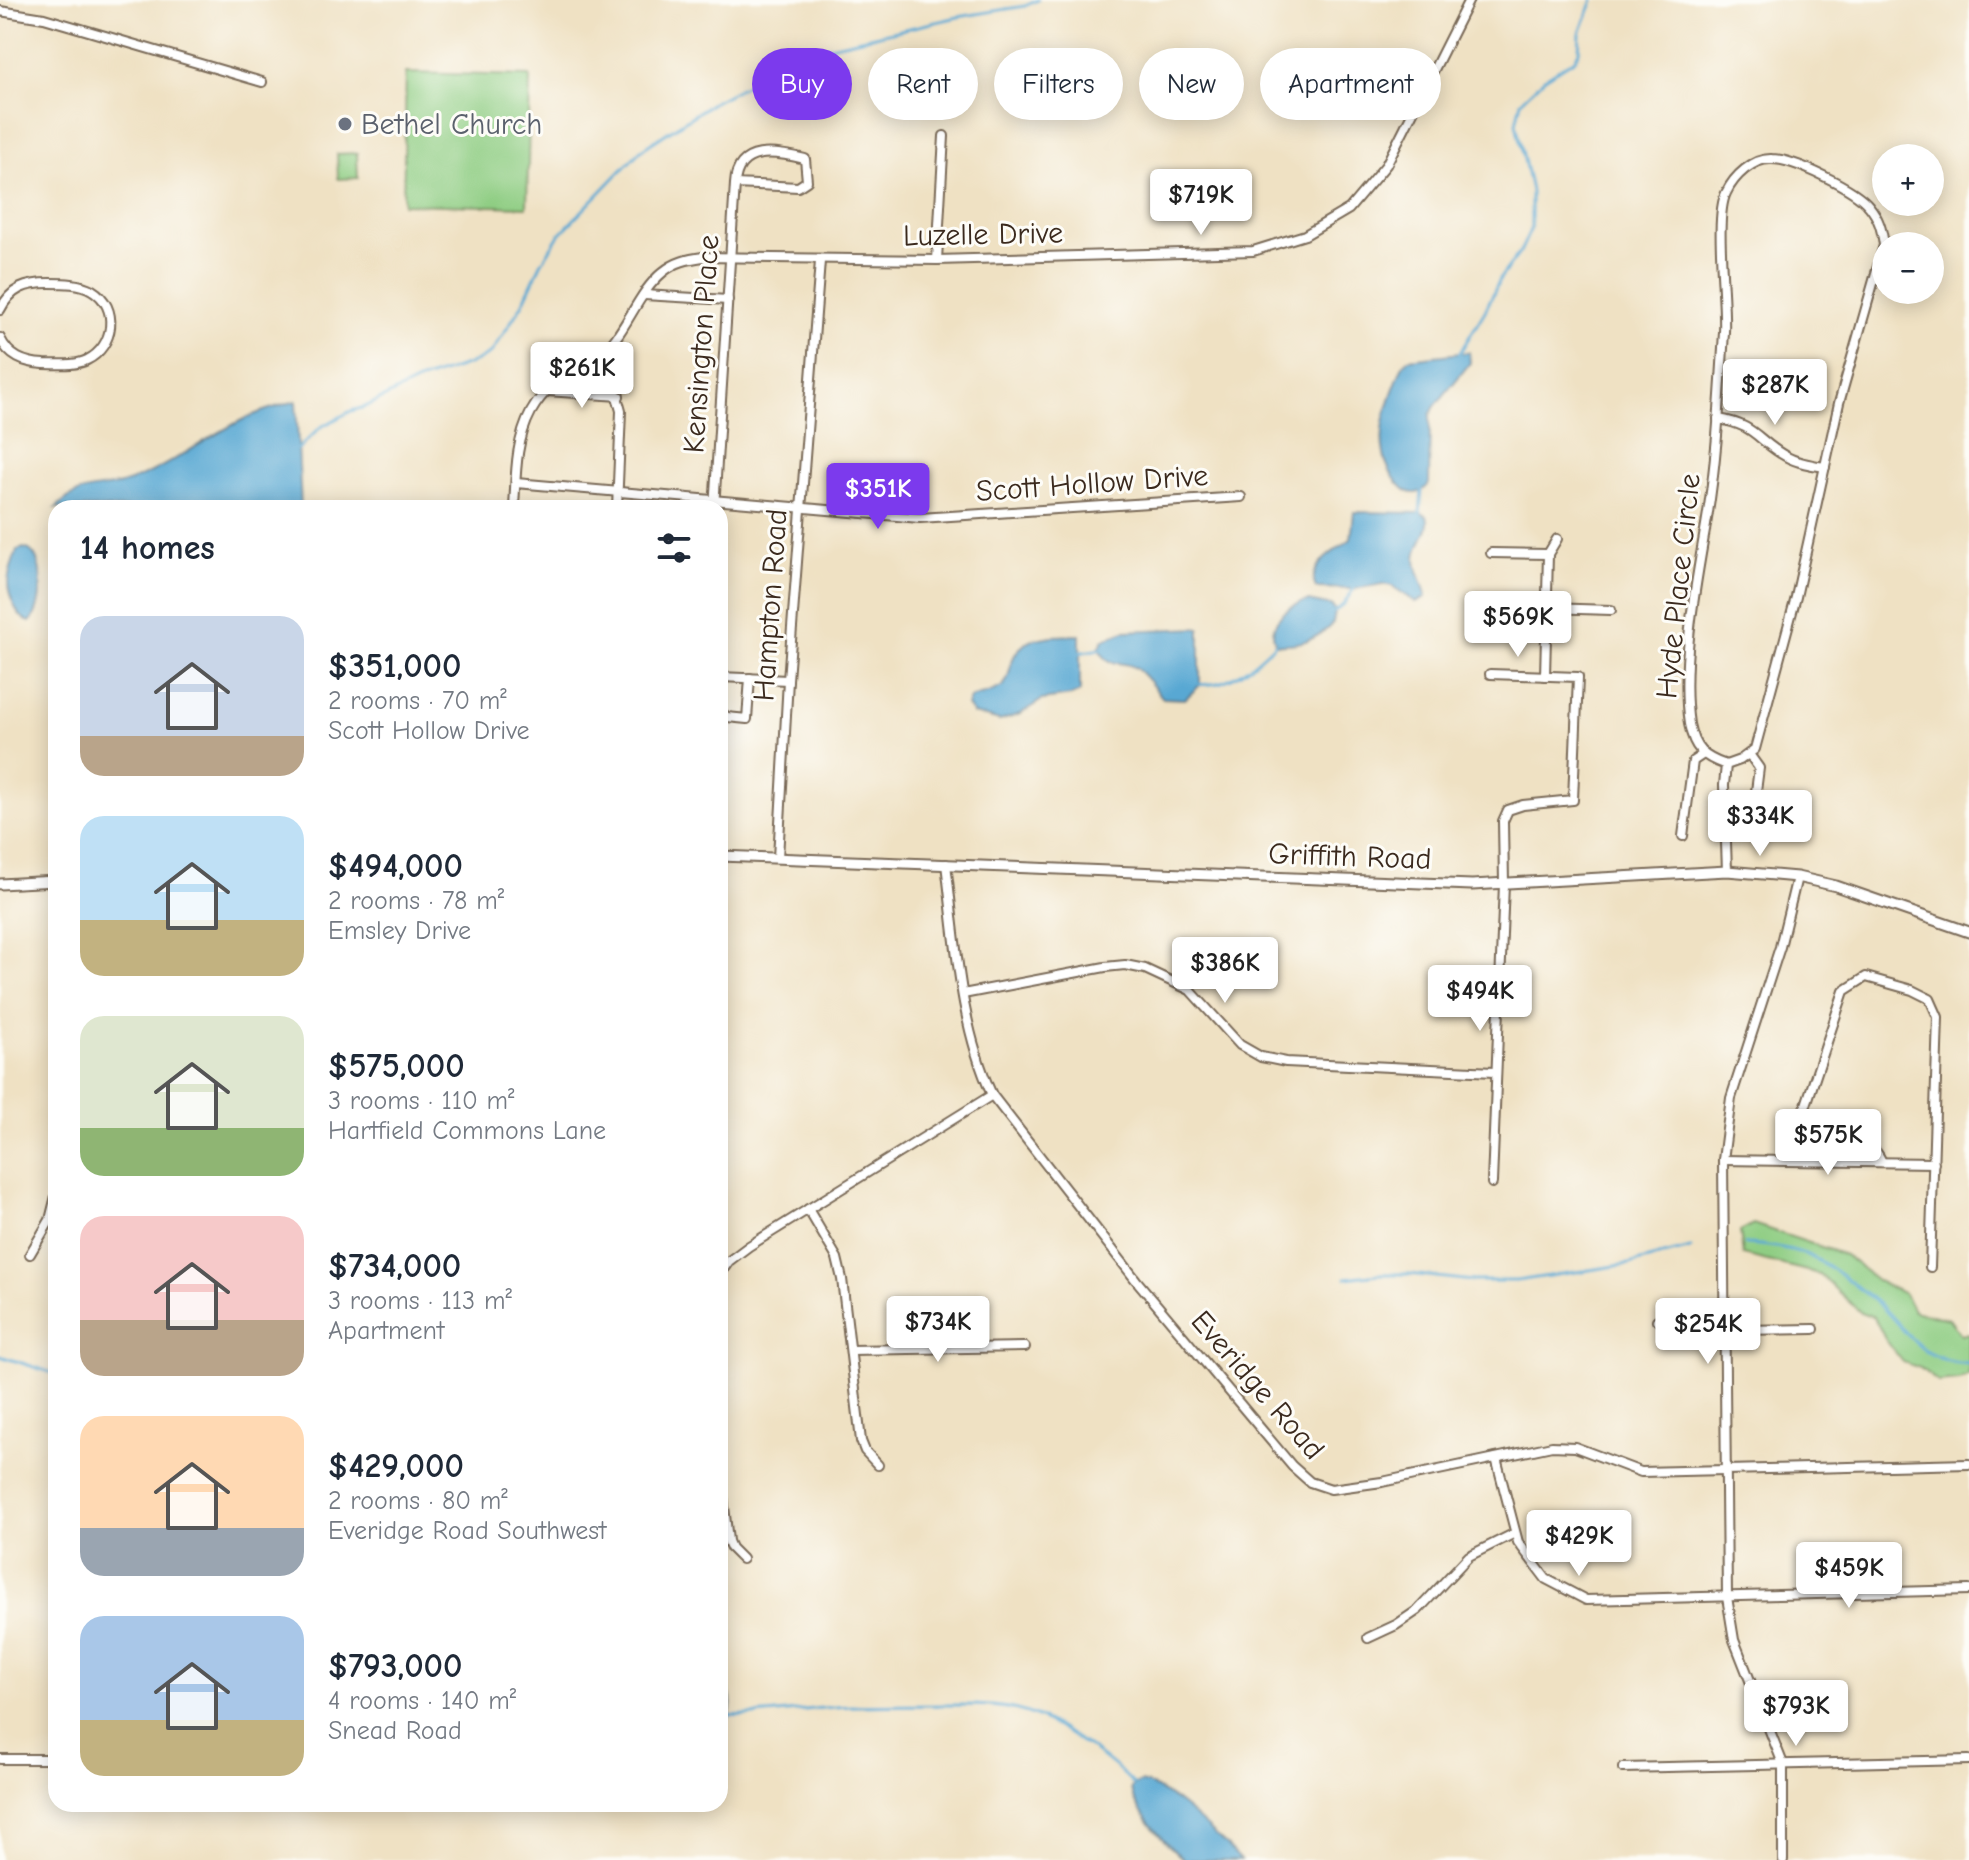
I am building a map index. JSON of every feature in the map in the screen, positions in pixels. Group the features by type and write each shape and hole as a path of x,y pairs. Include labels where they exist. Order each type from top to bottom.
{"street":[{"name":"Luzelle Drive","path":"515,500 521,437 532,410 547,391 567,374 596,358 618,335 656,279 679,262 703,257 820,261 937,260 1253,251 1305,235 1349,209 1386,165 1469,0"},
{"path":"0,11 44,18 262,82"},
{"path":"937,260 944,136"},
{"path":"749,156 805,159 807,181 798,187 735,184 738,166 749,156"},
{"name":"Hyde Place Circle","path":"1702,755 1693,743 1688,681 1697,570 1706,524 1718,419 1725,317 1721,242 1724,196 1734,179 1751,164 1771,158 1831,179 1868,204 1882,227 1884,245 1839,403 1796,597 1763,722 1755,749 1749,754"},
{"name":"Kensington Place","path":"714,500 735,184"},
{"name":"Hampton Road","path":"778,858 788,680 820,261"},
{"path":"0,310 10,294 21,287 68,283 96,293 107,307 111,322 106,344 81,363 29,363 14,356 0,338"},
{"path":"644,295 728,300"},
{"path":"596,358 619,396 618,500"},
{"path":"547,391 619,396"},
{"path":"1718,419 1749,427 1782,455 1795,461 1825,467"},
{"name":"Scott Hollow Drive","path":"516,483 682,500"},
{"name":"Scott Hollow Drive","path":"728,505 920,518 1241,497"},
{"path":"1545,676 1548,554 1557,539"},
{"path":"1491,553 1548,554"},
{"path":"1547,608 1611,610"},
{"path":"1490,674 1578,677 1573,800 1523,805 1508,810 1503,821 1504,884 1494,1072 1492,1183"},
{"path":"728,677 788,680"},
{"path":"728,717 747,719 750,678"},
{"path":"1683,836 1693,761 1702,755 1726,765 1749,754 1759,768 1754,807"},
{"path":"1726,765 1727,871"},
{"name":"Griffith Road","path":"728,856 1504,884 1727,871 1797,877 1836,886 1969,932"},
{"name":"Everidge Road","path":"946,864 963,994 975,1054 992,1095 1136,1280 1292,1466 1310,1482 1331,1489 1382,1482 1552,1446 1575,1447 1641,1472 1969,1464"},
{"path":"1783,1860 1783,1764 1734,1640 1727,1597 1723,1160 1731,1098 1780,947 1797,877"},
{"path":"0,884 48,881"},
{"path":"963,994 1125,965 1145,969 1190,990 1240,1045 1261,1057 1286,1062 1494,1072"},
{"path":"1796,1161 1802,1117 1844,991 1866,977 1912,990 1930,999 1938,1017 1930,1267"},
{"path":"728,1265 737,1254 992,1095"},
{"path":"1844,1161 1854,1145 1863,1143 1874,1149 1882,1162"},
{"path":"1723,1160 1934,1163"},
{"path":"808,1209 837,1258 861,1441 865,1451 878,1465"},
{"path":"30,1254 48,1223"},
{"path":"1657,1320 1671,1331 1814,1329"},
{"path":"851,1350 1025,1347"},
{"path":"1496,1458 1518,1542 1546,1579 1586,1600 1969,1590"},
{"path":"1368,1638 1418,1610 1469,1556 1515,1533"},
{"path":"728,1541 742,1559"},
{"path":"0,1759 48,1759"},
{"path":"1623,1768 1969,1760"}],"green space":[{"path":"406,73 530,76 527,207 403,204"},
{"path":"357,153 358,178 338,179 337,154"},
{"path":"1753,1224 1845,1255 1877,1281 1905,1294 1913,1311 1949,1319 1961,1335 1969,1333 1969,1375 1959,1380 1938,1382 1920,1368 1903,1362 1885,1339 1874,1317 1860,1312 1819,1274 1743,1255 1740,1231"}],"water":[{"path":"1469,352 1470,363 1430,415 1429,484 1420,492 1410,492 1392,474 1385,460 1383,444 1386,412 1403,365 1408,359"},
{"path":"296,401 301,500 64,500 80,492 114,486 140,477 263,411"},
{"path":"1354,512 1421,513 1427,516 1427,527 1416,559 1426,597 1416,602 1392,586 1383,584 1354,589 1316,588 1314,580 1319,566 1351,539"},
{"path":"24,548 37,559 41,581 38,605 30,622 14,606 8,583 17,550"},
{"path":"1308,601 1332,606 1335,612 1333,623 1307,641 1276,644 1273,636 1276,622 1293,606"},
{"path":"1200,628 1200,685 1185,699 1163,698 1137,669 1108,660 1099,649 1103,640 1124,631"},
{"path":"1080,635 1080,692 1042,700 1020,714 1000,721 973,714 967,706 970,698 1003,685 1021,647 1038,638"},
{"path":"728,1689 731,1698 728,1718"},
{"path":"1140,1782 1179,1803 1241,1860 1185,1860 1161,1837 1138,1807 1131,1788"}],"waterway":[{"path":"298,449 321,427 351,411 491,353 522,305 559,235 641,150 712,103 784,65 830,46 958,17 1025,6 1038,0"},
{"path":"1459,354 1531,228 1531,191 1516,123 1521,101 1545,78 1575,59 1579,51 1580,33 1593,0"},
{"path":"1420,514 1422,490"},
{"path":"1334,612 1343,605 1354,588"},
{"path":"1198,684 1220,683 1241,673 1276,643"},
{"path":"1077,653 1101,649"},
{"path":"1745,1244 1780,1247 1817,1260 1875,1301 1930,1354 1969,1364"},
{"path":"1346,1278 1409,1274 1473,1281 1516,1281 1629,1264 1691,1248"},
{"path":"0,1356 48,1371"},
{"path":"728,1715 858,1706 1002,1707 1047,1721 1102,1756 1134,1785"}],"place":[{"name":"Bethel Church","path":"345,124"}]}
